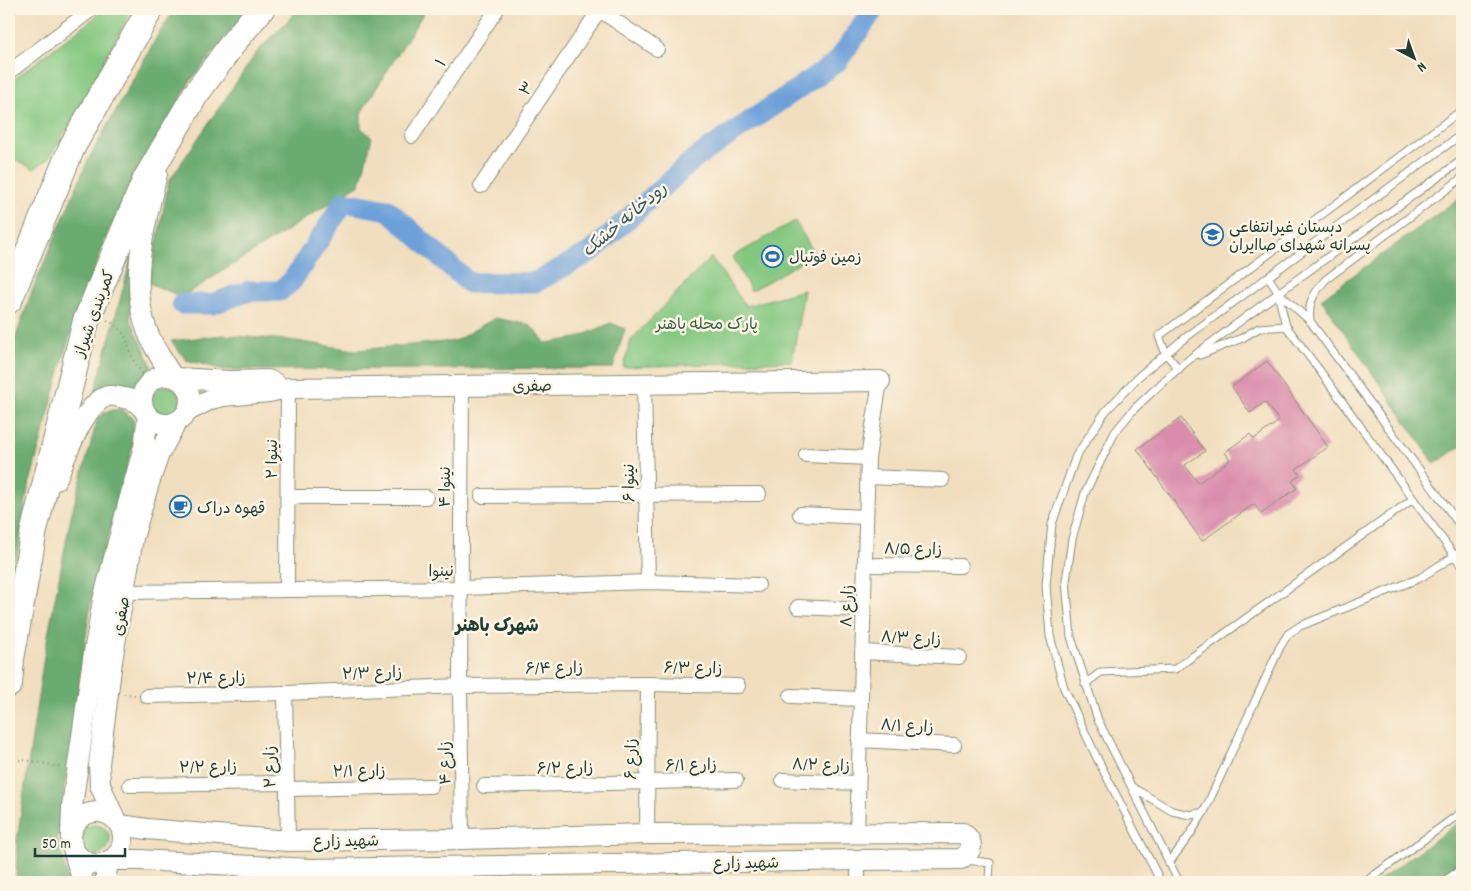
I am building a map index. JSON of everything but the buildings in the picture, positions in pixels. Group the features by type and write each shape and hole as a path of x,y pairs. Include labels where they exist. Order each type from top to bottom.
{"highway":[{"path":"9,300 72,147 150,9"},
{"name":"کمربندی شیراز","path":"9,684 34,530 86,321 146,179 167,141 195,95 236,39 261,9"}],"street":[{"path":"9,72 92,9"},
{"name":"۱","path":"412,136 497,9"},
{"path":"599,9 657,49"},
{"name":"۳","path":"481,186 599,9"},
{"path":"34,530 72,441 92,406 108,396 129,399 139,404 154,421 169,424 182,416 190,404 188,389 183,382 175,377 155,350 147,331 139,289 145,229 167,141"},
{"path":"82,882 72,842 72,806 92,659 103,600 126,508 144,447 146,412 142,401 142,394 149,383 157,377 165,375 229,381 268,380 288,388"},
{"name":"صفری","path":"117,821 100,785 99,764 124,592 133,538 149,483 159,454 182,416 212,399 223,396 269,392 288,388 880,381"},
{"name":"۸ زارع","path":"857,834 868,458 880,381"},
{"name":"۶ نینوا","path":"644,384 648,582"},
{"name":"۴ نینوا","path":"460,686 462,386"},
{"name":"۲ نینوا","path":"287,590 288,388"},
{"path":"806,455 868,458"},
{"path":"868,477 942,480"},
{"path":"482,496 759,494"},
{"path":"288,497 426,497"},
{"path":"800,514 866,517"},
{"name":"۸/۵ زارع","path":"865,565 960,566"},
{"name":"نینوا","path":"124,592 461,588 648,582 758,585"},
{"path":"798,607 863,610"},
{"name":"۸/۳ زارع","path":"862,652 959,657"},
{"name":"۶/۴ زارع","path":"460,686 648,684"},
{"name":"۶/۳ زارع","path":"648,684 738,686"},
{"name":"۶ زارع","path":"647,834 648,684"},
{"name":"۲/۳ زارع","path":"285,693 460,686"},
{"name":"۴ زارع","path":"460,686 462,839"},
{"name":"۲/۴ زارع","path":"147,696 285,693"},
{"name":"۲ زارع","path":"285,693 288,840"},
{"path":"791,696 860,700"},
{"name":"۸/۱ زارع","path":"859,740 954,745"},
{"name":"۶/۱ زارع","path":"647,782 736,780"},
{"name":"۸/۲ زارع","path":"783,780 858,783"},
{"name":"۶/۲ زارع","path":"484,786 647,782"},
{"name":"۲/۲ زارع","path":"130,785 287,786"},
{"name":"۲/۱ زارع","path":"287,786 431,786"},
{"path":"98,811 106,813 117,821 122,831 123,839 122,847 117,855 109,861 94,864 78,856 72,842 75,823 81,817 98,811"},
{"name":"شهید زارع","path":"109,861 139,860 311,869 961,860 969,854 972,846 969,838 963,833 647,834 462,839 288,840 147,829 117,821"},
{"path":"858,860 858,882"},
{"path":"105,882 109,861"}],"lane":[{"path":"1179,369 1166,354 1159,336 1462,110"},
{"path":"1160,882 1064,688 1050,636 1046,585 1052,524 1076,456 1105,412 1138,377 1268,277 1462,134"},
{"path":"1179,882 1098,720 1071,637 1066,581 1072,538 1085,493 1115,432 1134,409 1179,369 1278,292 1462,160"},
{"path":"1310,321 1309,309 1313,295 1325,280 1462,178"},
{"path":"1268,277 1278,292 1310,321 1462,528"},
{"path":"1278,292 1286,326 1462,566"},
{"path":"1192,358 1242,338 1259,328 1286,326"},
{"path":"1085,684 1101,672 1175,669 1413,499"},
{"path":"1169,863 1204,812 1280,647 1288,634 1300,626 1420,578 1462,551"},
{"path":"1131,786 1172,811 1190,815 1204,812"},
{"path":"1365,882 1462,812"},
{"path":"961,860 990,863 989,882"},
{"path":"1443,882 1462,869"}],"path":[{"path":"104,318 116,325 125,336 134,360 149,383"},
{"path":"108,692 147,696"},
{"path":"9,759 31,761 56,767"}],"green space":[{"path":"106,9 118,9 130,13 76,114 49,158 34,169 9,157 9,83"},
{"path":"175,9 248,9 189,83 108,233 68,342 27,493 9,612 9,356 32,291 88,160 159,33"},
{"path":"299,9 426,9 361,113 361,128 372,137 360,184 182,297 149,283 169,181 257,52"},
{"path":"1462,196 1462,445 1435,464 1321,299"},
{"name":"زمین فوتبال","path":"795,221 815,254 751,291 732,257"},
{"path":"133,252 130,318 152,366 136,392 94,395"},
{"name":"پارک محله باهنر","path":"711,257 746,306 804,290 792,361 623,367 631,340"},
{"path":"495,318 530,325 546,343 577,338 611,323 625,329 613,368 224,370 186,360 171,341 223,335 289,340 355,350 455,341"},
{"path":"166,386 176,390 180,400 176,410 166,414 156,410 152,400 156,390"},
{"path":"121,409 133,418 134,441 91,602 57,838 69,882 16,882 17,840 44,656 71,516 98,417 107,411"},
{"path":"1462,820 1462,861 1433,882 1377,882"},
{"path":"95,825 101,826 109,834 109,846 101,854 95,855 89,854 81,846 80,840 81,834 89,826"}],"waterway":[{"name":"رودخانه خشک","path":"182,304 212,304 249,291 280,291 292,281 344,202 388,210 469,283 536,282 592,251 693,160 837,62 874,9"}],"place":[{"name":"دبستان غیرانتفاعی پسرانه شهدای صاایران","path":"1213,235"},
{"name":"زمین فوتبال","path":"773,256"},
{"name":"قهوه دراک","path":"181,507"}],"district":[{"name":"شهرک باهنر","path":"497,625"}]}
